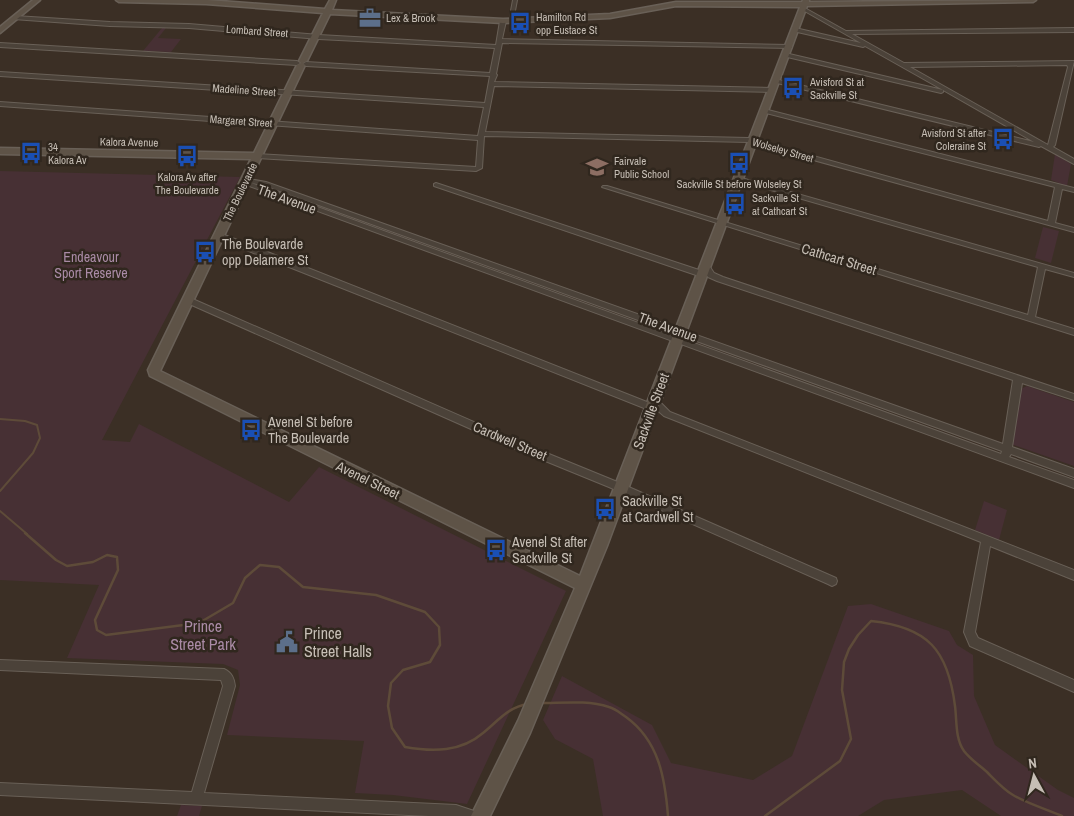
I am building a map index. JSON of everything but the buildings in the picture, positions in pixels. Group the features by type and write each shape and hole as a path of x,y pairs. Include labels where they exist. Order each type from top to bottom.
{"main road":[{"path":"0,31 37,0"},
{"path":"119,0 206,2 504,21 610,16 676,4 794,7 1033,0"},
{"name":"The Boulevarde","path":"154,373 333,0"},
{"name":"Sackville Street","path":"480,816 524,727 584,585 804,6"},
{"name":"Kalora Avenue","path":"0,151 257,156"},
{"name":"Avenel Street","path":"154,373 156,376 584,585"}],"street":[{"path":"515,0 516,19"},
{"path":"804,6 950,93 1074,162"},
{"name":"Lombard Street","path":"15,18 104,24 189,26 315,36 499,44 787,51 950,93"},
{"path":"257,156 479,168 487,105 504,21"},
{"path":"795,30 867,44"},
{"path":"845,32 1074,30"},
{"path":"0,45 494,75"},
{"path":"904,65 1072,63 1052,145 1049,147"},
{"name":"Madeline Street","path":"0,74 487,105"},
{"path":"492,84 773,86 1049,147"},
{"name":"Margaret Street","path":"0,104 482,136"},
{"path":"764,111 1074,190"},
{"name":"Wolseley Street","path":"482,136 745,140 1074,230"},
{"path":"738,179 1074,275"},
{"name":"The Avenue","path":"244,183 1074,473"},
{"path":"436,185 1074,397"},
{"name":"Cathcart Street","path":"604,186 1074,332"},
{"path":"1052,224 1059,186"},
{"path":"219,236 651,409 1074,575"},
{"path":"1031,318 1042,266"},
{"path":"702,274 720,279"},
{"name":"Cardwell Street","path":"188,300 832,581"},
{"name":"The Avenue","path":"679,336 1074,484"},
{"path":"1005,459 1018,378"},
{"path":"651,409 667,414"},
{"path":"986,540 969,632 974,642 1074,686"},
{"path":"0,665 224,675 228,679 229,686 196,798"},
{"path":"0,789 456,811 473,816"}],"green space":[{"path":"162,28 166,28 158,38 181,39 171,52 143,51"},
{"path":"1055,154 1071,164 1067,186 1051,180"},
{"path":"0,171 240,177 102,440 130,442 139,424 289,502 319,467 566,591 467,804 393,795 355,793 364,741 227,735 240,685 238,670 223,664 67,658 99,585 0,580"},
{"path":"1043,227 1059,231 1051,263 1035,258"},
{"path":"1027,386 1074,402 1074,466 1011,444 1021,389"},
{"path":"984,501 1007,510 999,540 975,530"},
{"path":"871,604 949,631 957,645 973,655 974,696 995,745 1058,790 1074,798 1074,816 1001,816 962,790 884,800 858,816 603,816 593,759 555,739 543,720 562,676 652,725 671,763 753,780 792,756 848,606"},
{"path":"181,805 202,806 199,816 177,816"}],"waterway":[{"path":"0,419 25,421 37,425 40,438 33,453 0,491"},
{"path":"0,511 27,534"},
{"path":"25,533 56,560 67,566 93,562 107,555 117,557 118,570 95,620 97,630 106,635 199,623 233,603 245,578 260,565 279,567 303,587 376,595 425,612 439,627 440,645 430,662 403,670 391,683 388,706 392,728 405,747 436,750 465,744 483,733 509,711 528,704"},
{"path":"765,816 840,761 851,739 842,690 844,662 849,649 858,635 871,621 907,629 921,636 932,645 947,670 952,687 958,735 964,751 1009,793 1062,816"},
{"path":"540,703 592,703 616,710 626,717 646,737 653,749 662,774 668,816"}],"place":[{"name":"Lex & Brook","path":"370,18"},
{"name":"Hamilton Rd opp Eustace St","path":"520,23"},
{"name":"Avisford St at Sackville St","path":"793,88"},
{"name":"Avisford St after Coleraine St","path":"1003,139"},
{"name":"34 Kalora Av","path":"31,153"},
{"name":"Kalora Av after The Boulevarde","path":"187,156"},
{"name":"Sackville St before Wolseley St","path":"739,163"},
{"name":"Fairvale Public School","path":"597,167"},
{"name":"Sackville St at Cathcart St","path":"735,204"},
{"name":"The Boulevarde opp Delamere St","path":"205,252"},
{"name":"Avenel St before The Boulevarde","path":"251,430"},
{"name":"Sackville St at Cardwell St","path":"605,509"},
{"name":"Avenel St after Sackville St","path":"496,550"},
{"name":"Prince Street Halls","path":"287,642"}],"park label":[{"name":"Endeavour Sport Reserve","path":"91,266"},
{"name":"Prince Street Park","path":"203,635"}]}
